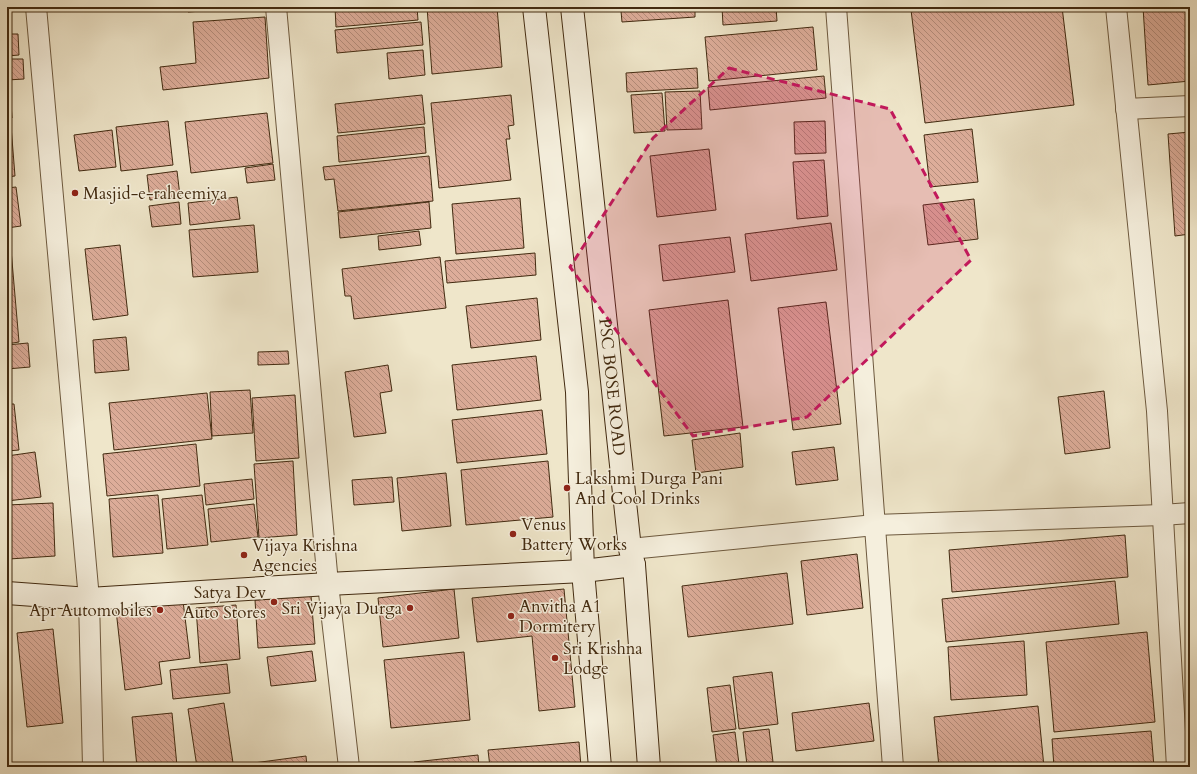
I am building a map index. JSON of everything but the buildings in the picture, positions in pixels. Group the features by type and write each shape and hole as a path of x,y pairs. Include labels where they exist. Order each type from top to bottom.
{"street":[{"path":"36,7 89,599 93,767"},
{"path":"276,7 328,584 349,767"},
{"path":"534,7 577,392 583,571 600,767"},
{"name":"PSC BOSE ROAD","path":"572,7 632,557 649,767"},
{"path":"836,7 893,767"},
{"path":"1116,7 1157,411 1177,767"},
{"path":"1126,109 1190,106"},
{"path":"7,593 89,599 328,584 583,571 632,557 875,525 1190,513"}],"highlighted area":[{"path":"729,68 890,109 971,260 807,417 693,436 570,267 653,138"}],"place":[{"name":"Masjid-e-raheemiya","path":"75,193"},
{"name":"Lakshmi Durga Pani And Cool Drinks","path":"567,488"},
{"name":"Venus Battery Works","path":"513,534"},
{"name":"Vijaya Krishna Agencies","path":"244,555"},
{"name":"Satya Dev Auto Stores","path":"274,602"},
{"name":"Sri Vijaya Durga","path":"410,608"},
{"name":"Apr Automobiles","path":"160,610"},
{"name":"Anvitha A1 Dormitery","path":"511,616"},
{"name":"Sri Krishna Lodge","path":"555,658"}]}
